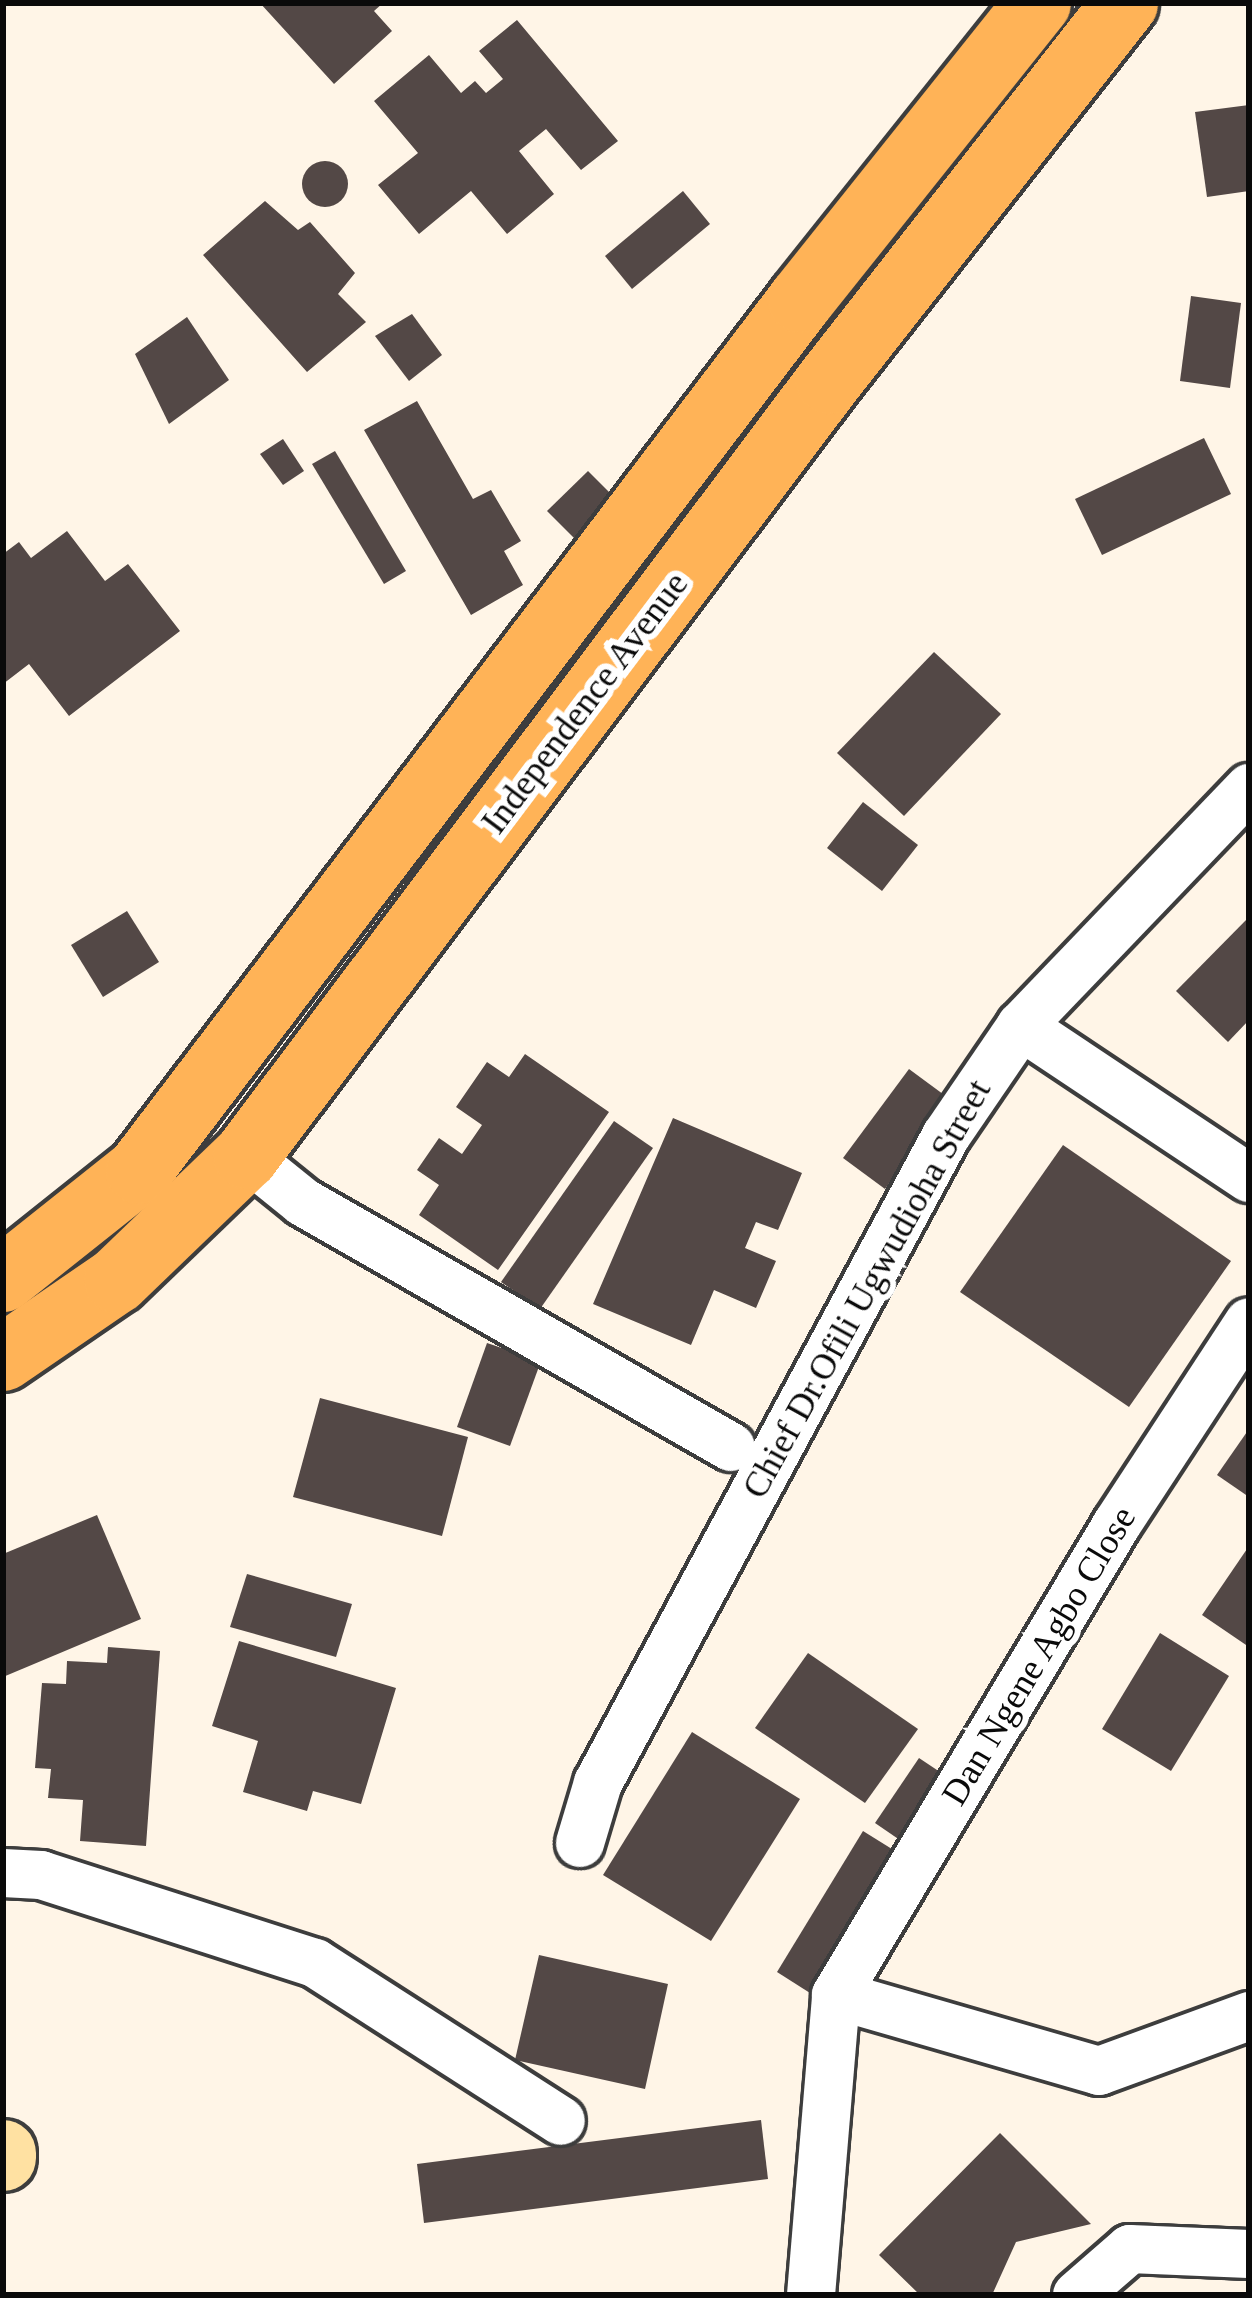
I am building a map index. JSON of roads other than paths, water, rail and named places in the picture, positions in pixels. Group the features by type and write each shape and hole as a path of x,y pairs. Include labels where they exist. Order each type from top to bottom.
{"main road":[{"name":"Independence Avenue","path":"3,1279 140,1171 801,300 1038,3"},
{"name":"Independence Avenue","path":"3,1358 117,1280 245,1156 829,380 1125,3"}],"street":[{"name":"Chief Dr.Ofili Ugwudioha Street","path":"580,1843 598,1783 889,1237 1021,1025 1245,800"},
{"path":"1021,1025 1249,1178"},
{"path":"245,1156 302,1202 731,1447"},
{"name":"Dan Ngene Agbo Close","path":"836,1996 1117,1524 1249,1322"},
{"path":"3,1873 41,1875 315,1963 561,2121"},
{"path":"812,2295 836,1996 1100,2071 1249,2016"},
{"path":"1077,2295 1130,2249 1249,2254"}]}
